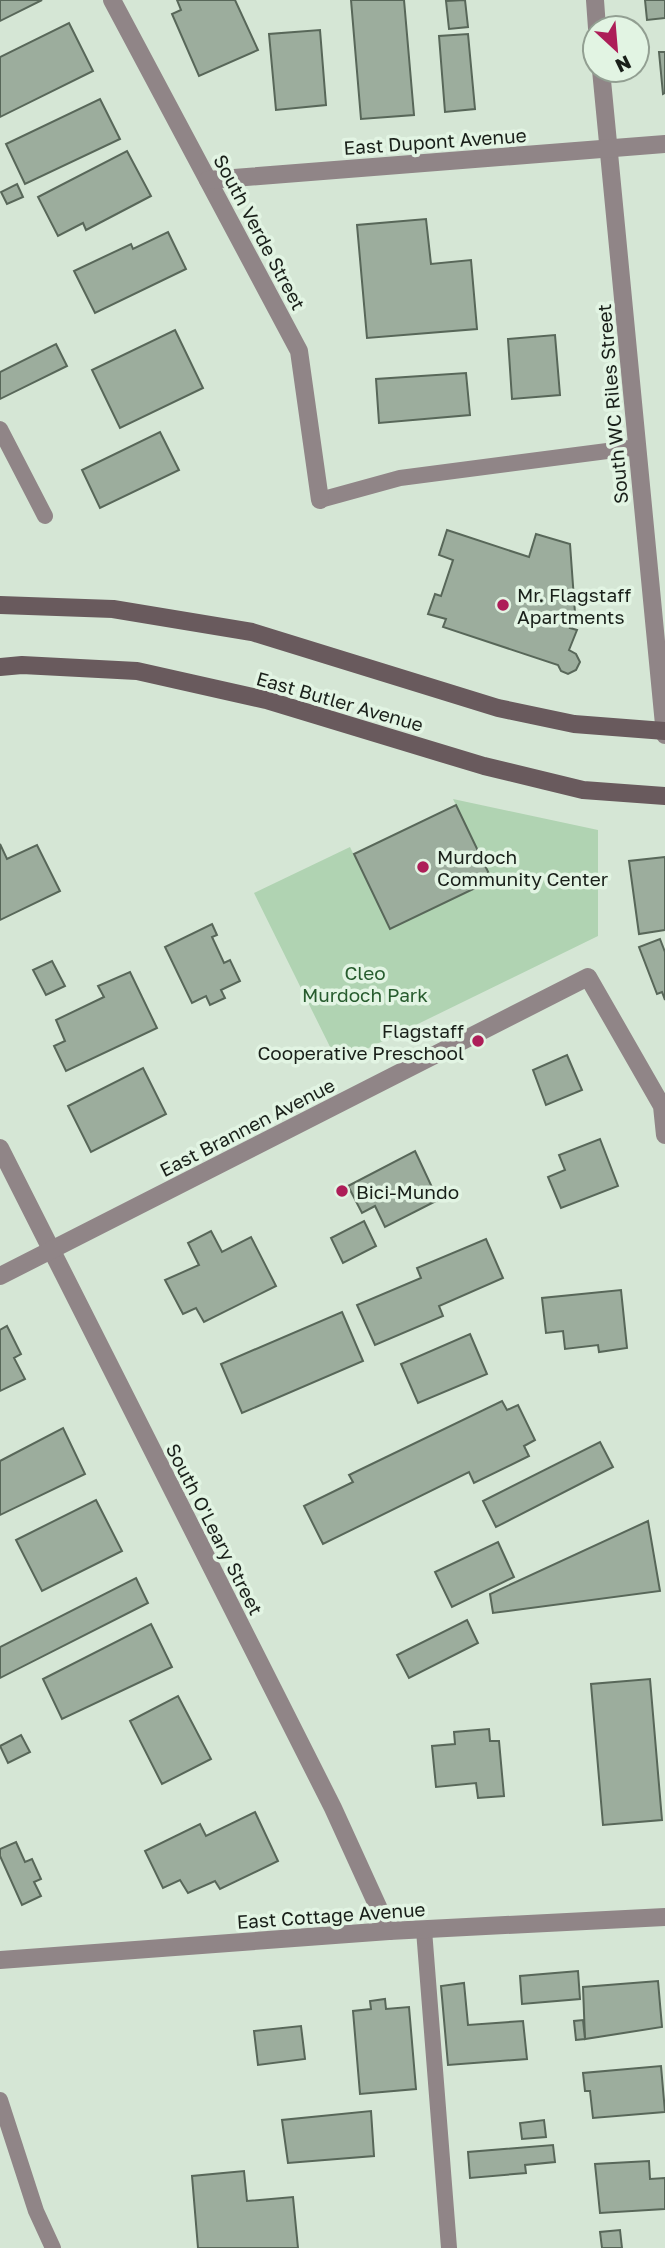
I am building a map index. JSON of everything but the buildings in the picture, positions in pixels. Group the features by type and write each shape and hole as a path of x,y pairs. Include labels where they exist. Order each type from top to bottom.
{"main road":[{"name":"East Butler Avenue","path":"0,605 113,609 252,632 498,708 574,724 665,732"},
{"name":"East Butler Avenue","path":"0,667 22,665 137,671 266,700 484,766 583,790 665,796"}],"street":[{"name":"South Verde Street","path":"112,0 299,351 320,500"},
{"name":"South WC Riles Street","path":"602,84 665,732"},
{"name":"East Dupont Avenue","path":"208,180 665,144"},
{"name":"East Brannen Avenue","path":"0,1276 588,977 662,1107 665,1135"},
{"name":"South O'Leary Street","path":"0,1148 333,1808 389,1931"},
{"name":"East Cottage Avenue","path":"0,1960 389,1931 665,1917"}],"lane":[{"path":"0,429 44,516"},
{"path":"320,500 400,478 638,447"},
{"path":"424,1930 449,2248"},
{"path":"0,2100 36,2211 53,2248"}],"green space":[{"name":"Cleo Murdoch Park","path":"453,799 598,830 598,936 338,1063 254,893 350,847 390,929 492,880"}],"place":[{"name":"Mr. Flagstaff Apartments","path":"503,605"},
{"name":"Murdoch Community Center","path":"423,867"},
{"name":"Flagstaff Cooperative Preschool","path":"478,1041"},
{"name":"Bici-Mundo","path":"342,1191"}]}
